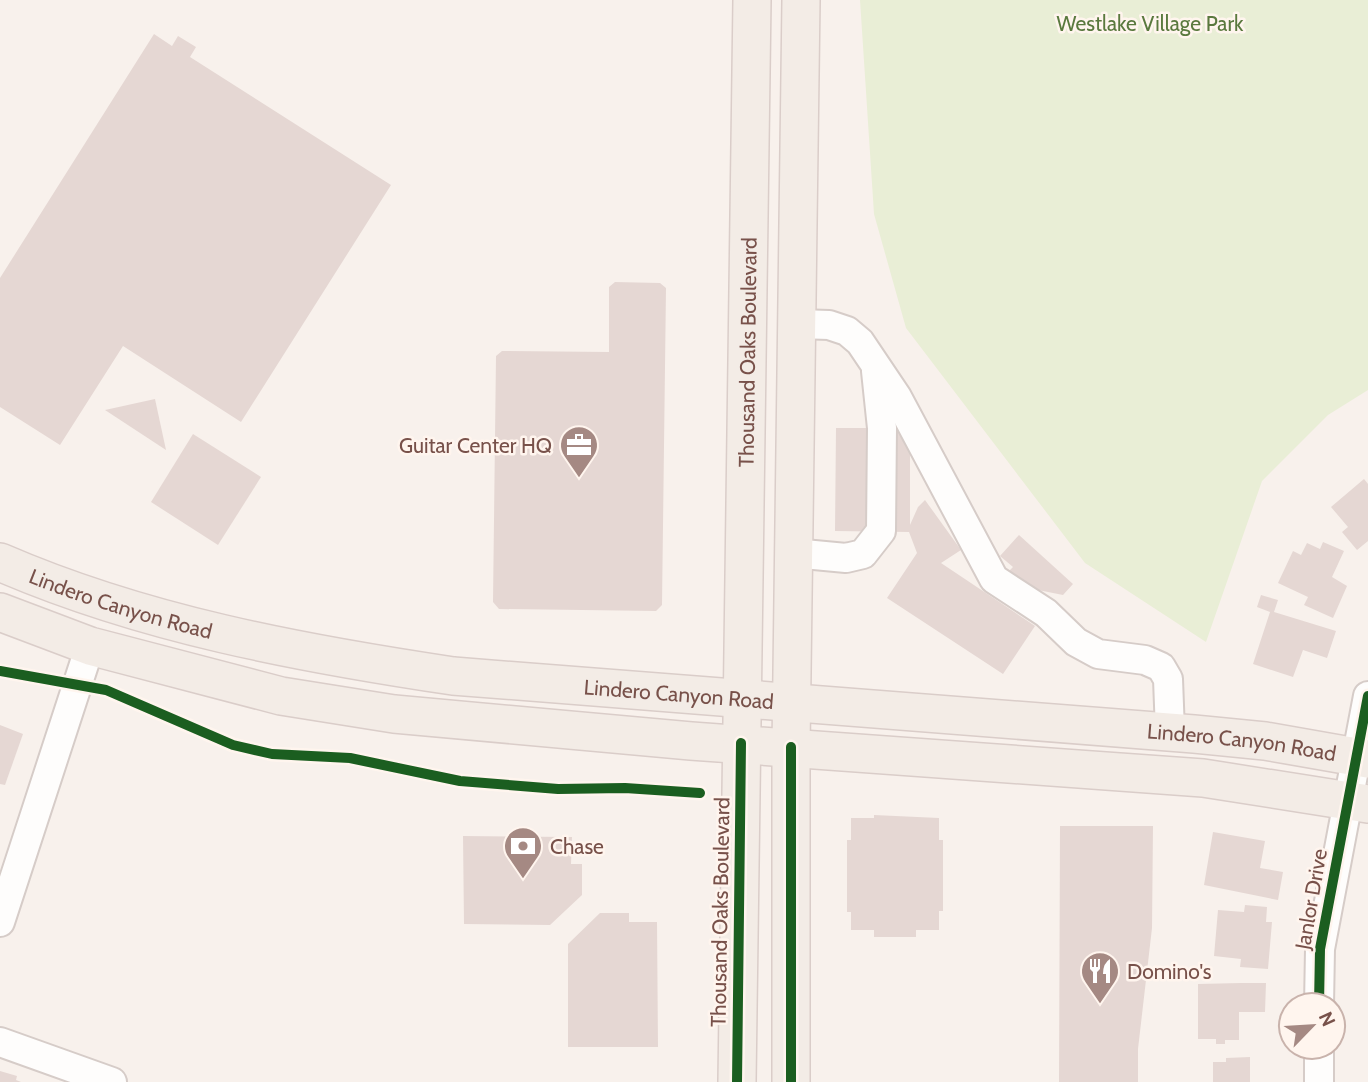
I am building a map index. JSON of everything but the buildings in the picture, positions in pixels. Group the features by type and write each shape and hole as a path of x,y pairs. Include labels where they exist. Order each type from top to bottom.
{"main road":[{"name":"Thousand Oaks Boulevard","path":"737,1082 751,0"},
{"path":"790,1082 791,747 801,0"},
{"path":"749,120 800,118"},
{"name":"Lindero Canyon Road","path":"0,562 125,607 255,641 337,659 453,676 1170,732 1265,741 1362,758"},
{"name":"Lindero Canyon Road","path":"0,612 90,646 281,696 394,714 1203,778 1358,802"},
{"path":"90,646 115,626 235,656 255,641"}],"street":[{"path":"798,324 829,325 847,331 875,365 903,409 994,579 1046,613 1076,642 1098,654 1146,660 1161,667 1168,679 1170,732"},
{"path":"793,553 846,558 863,554 881,531 882,428 875,365"},
{"path":"0,922 90,646"},
{"name":"Janlor Drive","path":"1319,991 1320,948 1358,802 1368,696"},
{"path":"0,1042 113,1082"},
{"path":"1319,1061 1319,1082"}],"green space":[{"name":"Westlake Village Park","path":"860,0 1368,0 1368,390 1328,415 1262,481 1206,642 1085,563 906,328 874,214"}],"cycle path":[{"path":"0,671 106,690 233,745 272,754 350,758 460,781 558,789 625,788 700,793"},
{"path":"1319,991 1320,949 1368,696"},
{"path":"737,1082 741,743"},
{"path":"791,747 791,1082"}],"place":[{"name":"Guitar Center HQ","path":"579,479"},
{"name":"Chase","path":"523,880"},
{"name":"Domino's","path":"1100,1005"}]}
